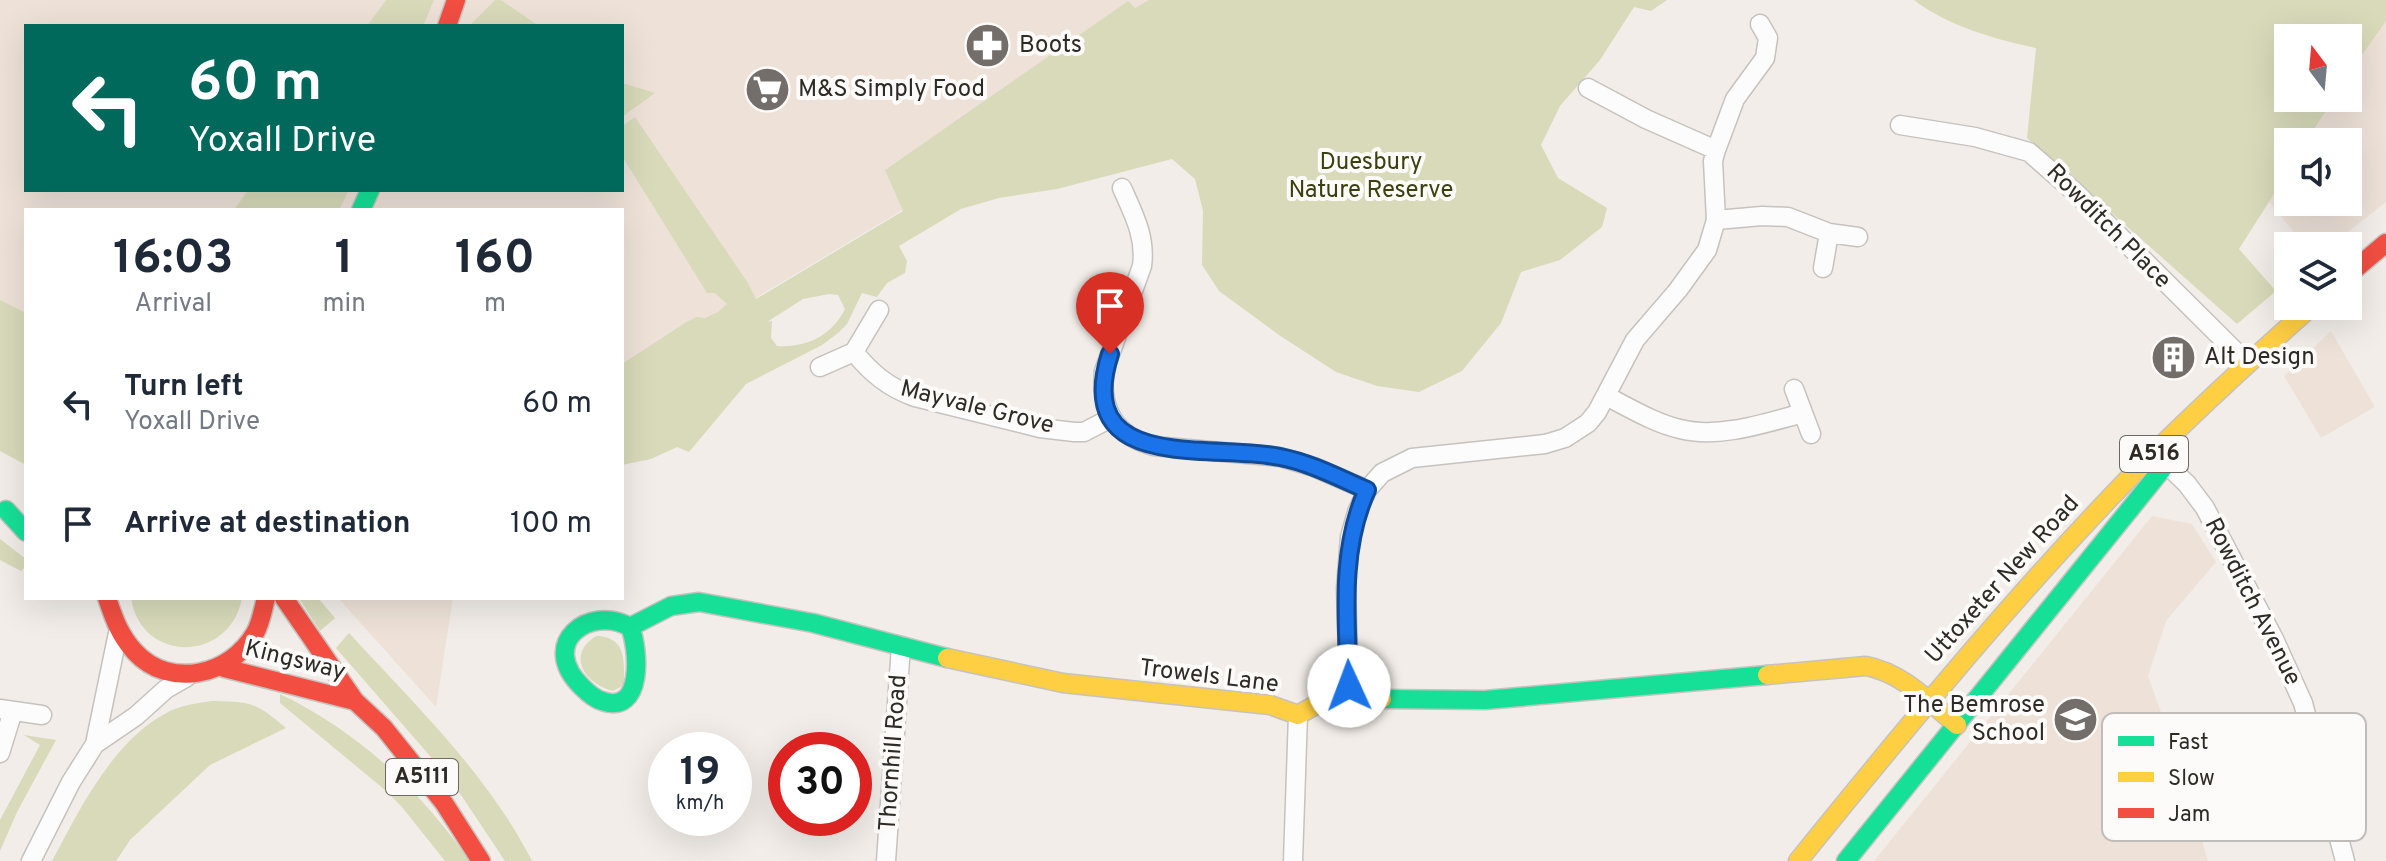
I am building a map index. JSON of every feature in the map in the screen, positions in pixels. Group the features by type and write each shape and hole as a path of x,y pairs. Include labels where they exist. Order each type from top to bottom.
{"main road":[{"path":"448,24 456,0"},
{"path":"2362,263 2386,243"},
{"name":"Uttoxeter New Road","path":"1846,861 1957,725 2161,459 2227,381 2296,320"},
{"name":"Uttoxeter New Road","path":"1798,861 1927,702 2081,527 2161,459"},
{"path":"3,508 24,513"},
{"path":"3,508 24,530"},
{"path":"224,668 256,635 264,616 266,600"},
{"name":"Kingsway","path":"285,600 355,701 384,728 444,803 481,861"},
{"name":"Trowels Lane","path":"630,627 671,606 699,602 813,623 982,667 1063,683 1270,705 1298,715 1349,686"},
{"name":"A5111","path":"108,605 118,633 142,661 156,668 193,674 224,668"},
{"path":"616,619 630,627 637,648 638,669 633,691 621,701 604,703 591,696 573,677 564,645 571,635 591,623 616,619"},
{"path":"1349,686 1385,700 1485,700 1866,666 1891,673 1957,725"},
{"name":"Kingsway","path":"224,668 355,701"}],"street":[{"path":"1349,686 1346,588 1350,537 1367,490 1382,473 1412,458 1545,444 1565,438 1588,423 1635,340 1707,250 1716,220 1713,161 1735,99 1765,58 1768,38 1760,24"},
{"path":"1588,88 1646,119 1716,150"},
{"name":"Rowditch Place","path":"1900,125 1975,137 2029,152 2076,193 2246,362"},
{"path":"1122,188 1137,221 1144,252 1142,266 1104,371 1102,389 1111,418 1122,433 1136,441 1166,447 1280,457 1314,467 1367,490"},
{"path":"1716,220 1788,217 1829,233 1858,237"},
{"path":"1823,268 1829,233"},
{"path":"820,367 854,352 879,310"},
{"name":"Mayvale Grove","path":"854,352 883,381 915,397 1040,428 1074,432 1084,432 1111,418"},
{"path":"1794,389 1811,434"},
{"path":"1606,396 1664,424 1688,431 1736,428 1803,413"},
{"name":"Rowditch Avenue","path":"2161,459 2187,484 2205,508 2293,679 2305,713"},
{"path":"31,861 71,782 95,744 118,633"},
{"name":"Thornhill Road","path":"886,861 901,646"},
{"path":"95,744 136,716 166,689 193,674"},
{"path":"0,753 6,710 42,715"},
{"path":"1293,861 1298,715"},
{"name":"Rowditch Avenue","path":"2340,841 2345,861"}],"shaded area":[{"path":"0,0 1230,0 979,164 624,377 624,208 24,208 24,452 0,435"},
{"path":"2386,21 2386,202 2348,232 2294,232 2280,216 2362,216 2362,128 2315,128 2325,112 2362,112 2362,55"},
{"path":"2331,331 2375,407 2321,438 2284,376"},
{"name":"The Bemrose School","path":"2152,516 2192,524 2216,562 2166,621 2148,676 2161,713 2102,713 2102,841 2202,841 2208,861 1874,861"},
{"path":"340,600 453,600 436,707"}],"green space":[{"path":"386,0 434,0 424,24 368,24"},
{"path":"495,0 501,0 536,24 471,24"},
{"name":"Duesbury Nature Reserve","path":"1149,0 1667,0 1651,11 1634,7 1600,60 1560,106 1541,145 1558,178 1607,208 1602,227 1560,260 1521,272 1501,323 1462,371 1419,392 1377,386 1336,372 1219,291 1202,265 1203,211 1195,179 1172,159 1057,189 999,198 961,209 899,246 907,261 905,273 887,283 877,297 862,293 847,324 822,345 746,384 689,452 677,447 651,459 624,465 624,363 685,323 696,317 705,318 727,304 715,293 707,293 624,159 624,125 635,117 756,299 903,211 885,170 1128,1 1135,8","holes":["838,295 845,309 826,333 808,342 777,346 771,338 772,321 767,322 803,299"]},
{"path":"1914,0 2386,0 2386,21 2362,55 2362,24 2274,24 2274,112 2325,112 2315,128 2274,128 2274,194 2239,249 2274,289 2274,293 2237,324 2027,138 2036,48 1972,30"},
{"path":"624,84 655,93 624,116"},
{"path":"247,192 348,192 340,208 235,208"},
{"path":"0,300 24,312 24,464 0,451"},
{"path":"0,539 24,557 24,568 21,571 0,560"},
{"path":"132,600 241,600 234,619 221,635 204,644 186,647 167,644 151,635 138,620"},
{"path":"300,600 320,600 335,618 320,631"},
{"path":"349,633 472,769 494,798 532,861 505,861 461,795 336,648"},
{"path":"596,636 613,641 622,652 624,685 613,691 594,682 582,668 582,651"},
{"path":"280,694 337,727 386,765 429,810 470,861 445,861 402,807 280,703"},
{"path":"212,701 252,705 286,728 210,765 130,840 116,861 52,861 100,777 132,739 170,711"},
{"path":"24,735 56,740 0,851 0,820 40,745"}],"traffic: fast":[{"path":"362,208 369,192"},
{"path":"1846,861 2172,457"},
{"path":"6,510 24,530"},
{"path":"630,627 615,621 599,620 585,624 574,632 567,643 565,656 570,671 582,687 599,700 616,703 625,699 632,690 636,664 630,627 671,606 699,602 813,623 947,658"},
{"path":"1382,699 1485,700 1767,675"}],"traffic: slow":[{"path":"1798,861 1948,679 2066,545 2181,426 2297,320"},
{"path":"947,658 1063,683 1270,705 1298,715 1349,686 1382,699"},
{"path":"1767,675 1866,666 1904,682 1957,725"}],"traffic: jam":[{"path":"448,24 456,0"},
{"path":"2362,263 2386,243"},
{"path":"108,600 118,627 135,652 149,664 182,674 216,667 231,659 257,629 265,600"},
{"path":"285,600 355,701 384,728 444,803 481,861"},
{"path":"224,668 355,701"}],"place":[{"name":"Boots","path":"988,46"},
{"name":"M&S Simply Food","path":"767,90"},
{"name":"Alt Design","path":"2173,358"},
{"name":"The Bemrose School","path":"2076,720"}],"route":[{"path":"1110,354 1102,389 1105,403 1122,433 1136,441 1172,448 1280,457 1314,467 1367,490 1350,537 1346,588 1349,686"}]}
